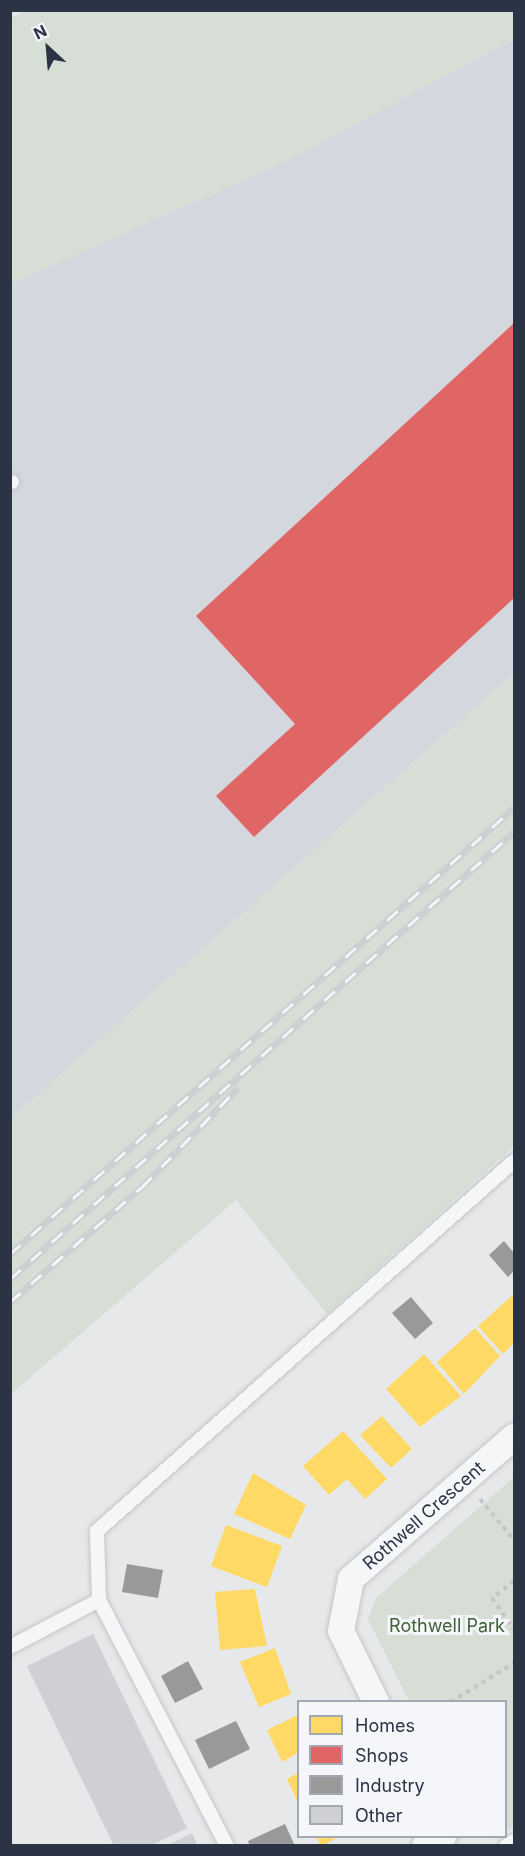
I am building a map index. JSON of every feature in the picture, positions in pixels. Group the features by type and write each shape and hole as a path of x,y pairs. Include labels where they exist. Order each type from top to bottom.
{"street":[{"name":"Rothwell Crescent","path":"376,1700 341,1631 351,1579 514,1437"},
{"path":"425,1845 439,1838"}],"lane":[{"path":"227,1845 99,1600 97,1531 514,1161"},
{"path":"10,1647 99,1600"},
{"path":"506,1845 514,1841"}],"path":[{"path":"463,1482 514,1540"},
{"path":"514,1581 492,1598 514,1630"},
{"path":"453,1700 514,1664"}],"shaded area":[{"path":"514,39 514,673 11,1118 10,284 284,162"}],"green space":[{"path":"25,11 514,11 514,39 284,162 11,284 11,18"},
{"path":"514,673 514,1146 327,1314 236,1200 11,1394 11,1118"},
{"name":"Rothwell Park","path":"514,1477 514,1826 507,1830 507,1700 408,1700 368,1619 376,1598"}],"building: Homes":[{"path":"514,1294 514,1343 503,1354 478,1326"},
{"path":"475,1328 500,1356 464,1394 437,1362"},
{"path":"424,1354 461,1396 420,1427 386,1389"},
{"path":"382,1416 412,1449 391,1468 360,1435"},
{"path":"343,1431 387,1479 365,1499 347,1479 329,1495 303,1466"},
{"path":"253,1473 306,1505 290,1539 234,1514"},
{"path":"226,1525 282,1546 267,1587 211,1566"},
{"path":"255,1589 267,1646 220,1650 215,1592"},
{"path":"275,1648 291,1694 259,1707 240,1662"},
{"path":"297,1715 297,1754 282,1762 267,1730"},
{"path":"297,1774 297,1801 287,1779"},
{"path":"316,1838 336,1838 322,1846"}],"building: Shops":[{"path":"514,323 514,598 254,837 216,796 295,724 196,616"}],"building: Industry":[{"path":"504,1241 514,1253 514,1271 508,1277 489,1255"},
{"path":"411,1297 433,1323 415,1339 392,1313"},
{"path":"127,1564 163,1570 158,1598 122,1592"},
{"path":"188,1661 203,1689 175,1703 161,1676"},
{"path":"236,1721 250,1749 209,1769 195,1740"},
{"path":"285,1824 295,1846 250,1846 248,1841"}],"building: Other":[{"path":"93,1634 187,1828 150,1846 114,1846 27,1666"},
{"path":"192,1833 198,1846 166,1846"}],"railway":[{"path":"10,1254 514,808"},
{"path":"10,1279 514,832"},
{"path":"10,1302 142,1187 238,1088"}]}
